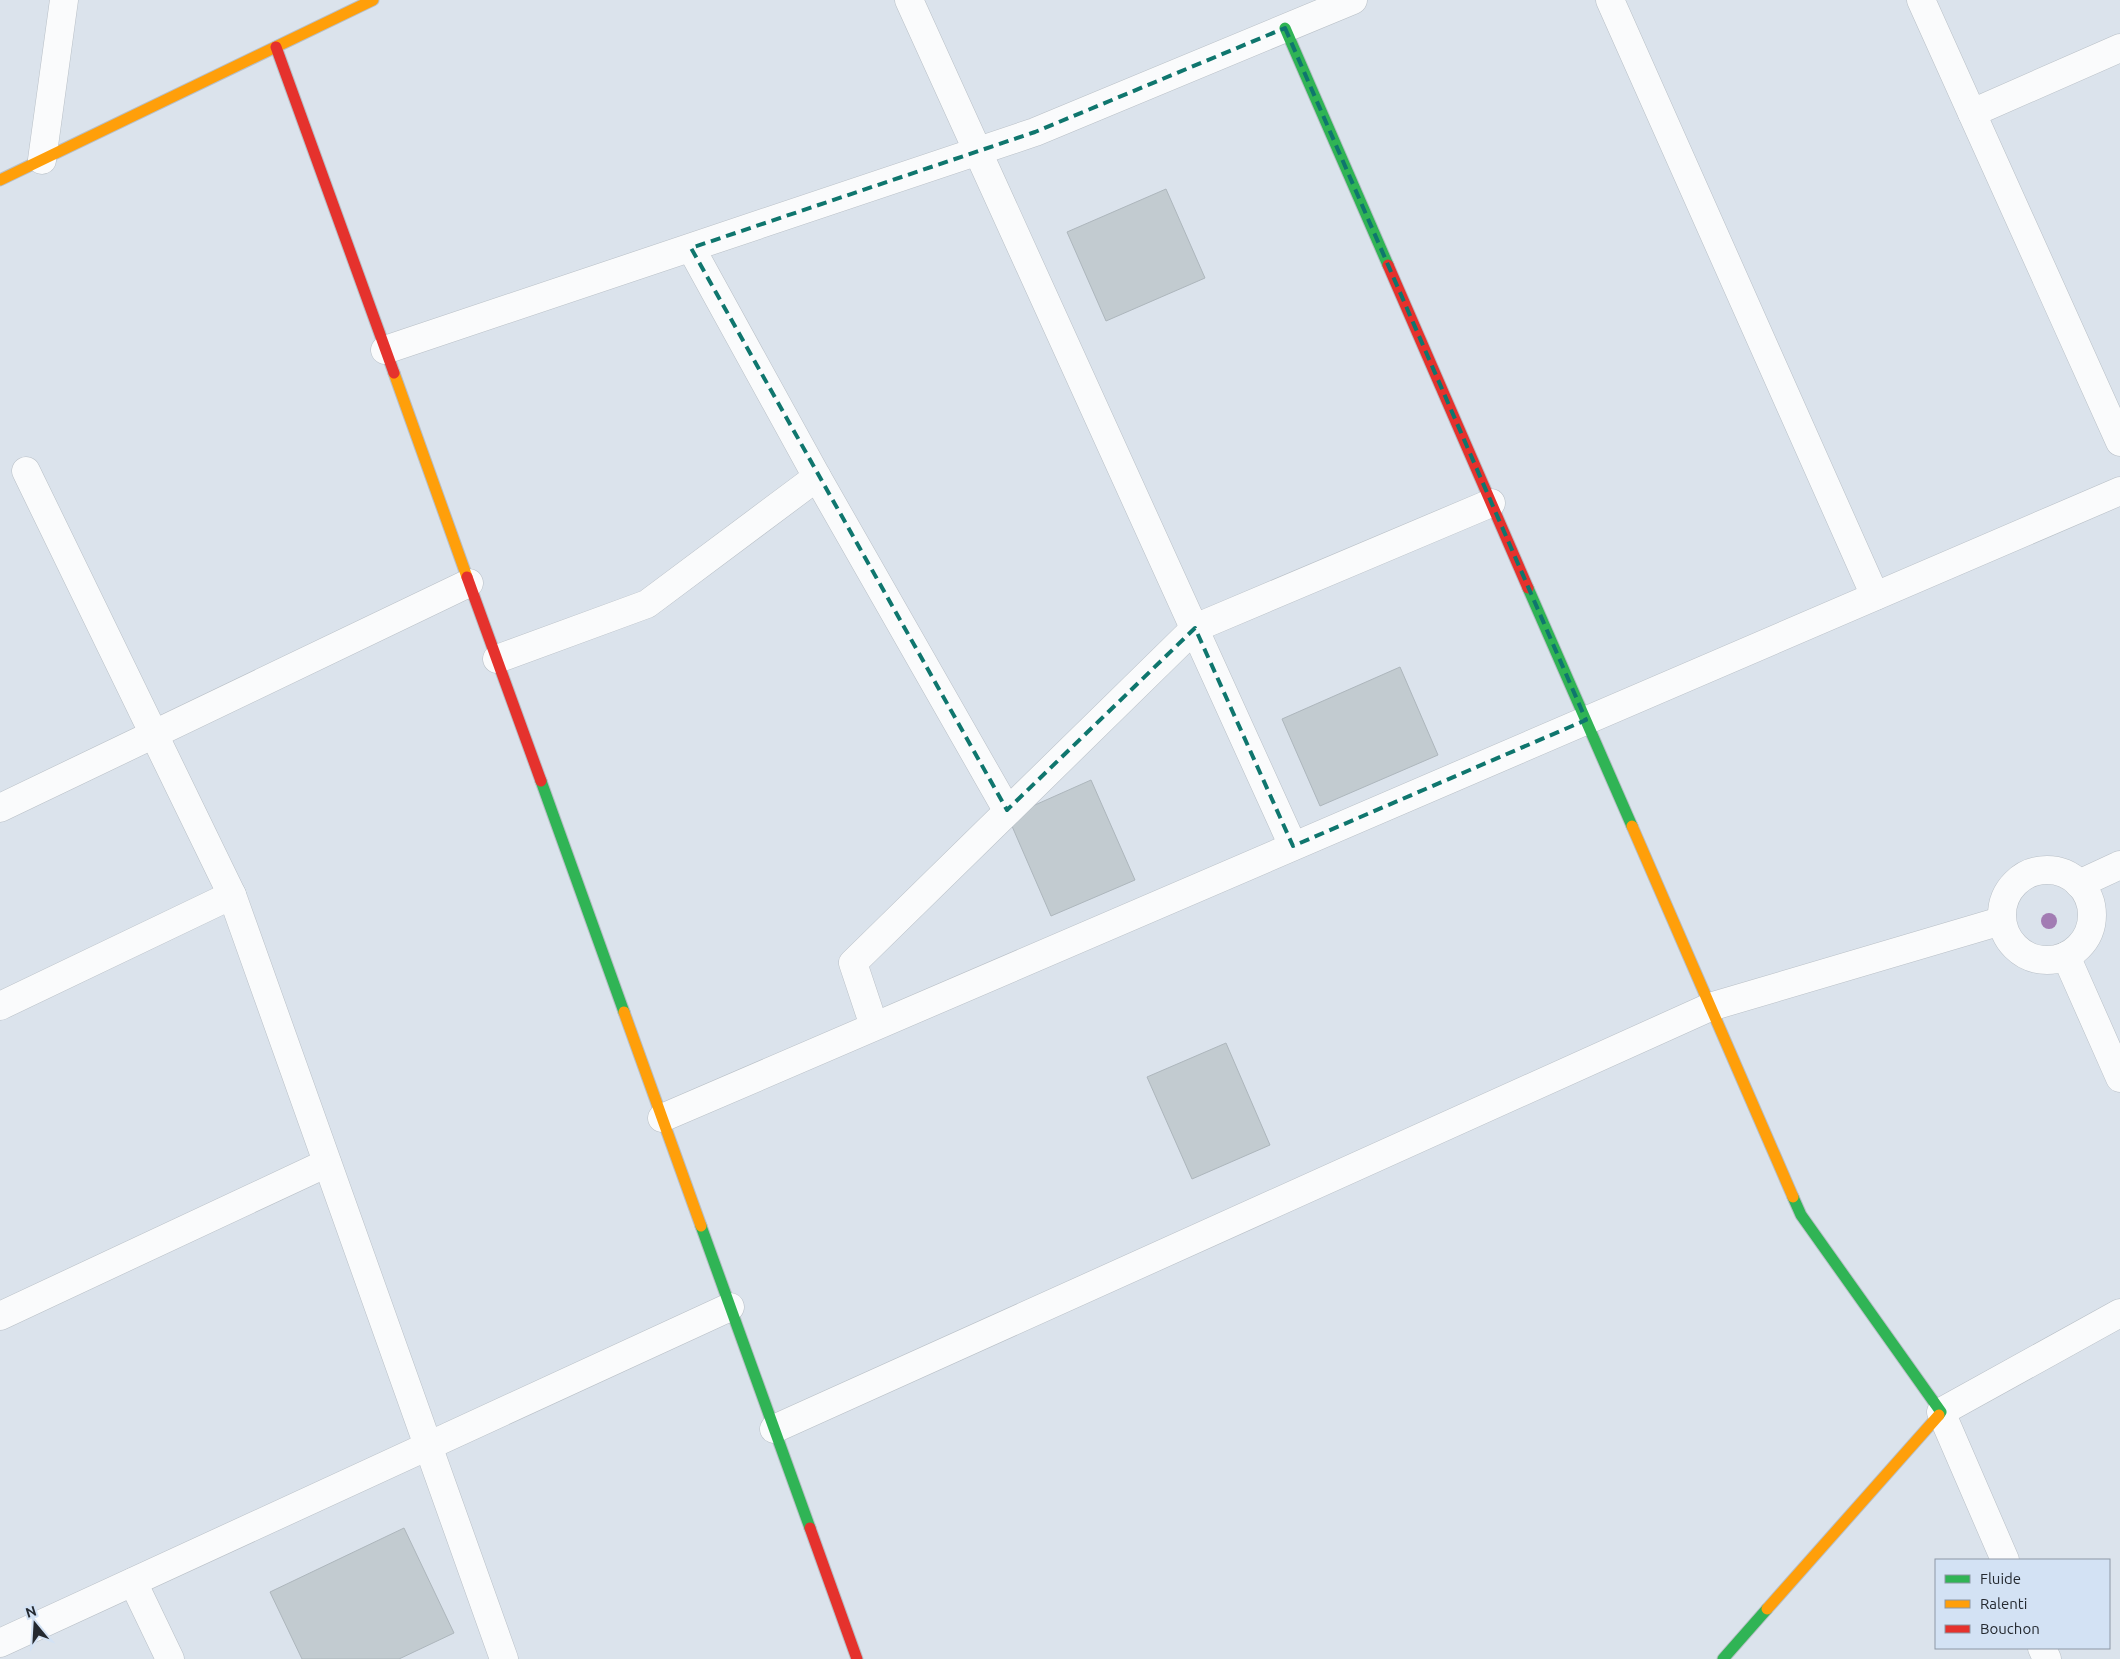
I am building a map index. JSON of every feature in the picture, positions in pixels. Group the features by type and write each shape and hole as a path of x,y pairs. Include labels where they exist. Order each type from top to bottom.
{"street":[{"path":"42,160 64,0"},
{"path":"0,180 373,0"},
{"path":"909,0 1293,846"},
{"path":"385,350 1035,132 1353,0"},
{"path":"1610,0 1874,596"},
{"path":"1921,0 2120,442"},
{"path":"1285,28 1800,1215 1941,1412 2005,1559"},
{"path":"276,47 857,1659"},
{"path":"1972,113 2120,48"},
{"path":"691,248 817,477 1007,810"},
{"path":"26,471 232,895 504,1659"},
{"path":"497,658 647,604 817,477"},
{"path":"662,1118 2120,491"},
{"path":"874,1026 853,963 1007,810 1195,628 1491,502"},
{"path":"0,808 469,583"},
{"path":"2079,884 2120,866"},
{"path":"2038,871 2060,872 2079,884 2088,898 2092,914 2089,931 2080,946 2066,956 2052,960 2038,960 2021,952 2008,939 2001,921 2004,899 2018,881 2038,871"},
{"path":"0,1006 232,895"},
{"path":"774,1429 1710,1007 2001,921"},
{"path":"2066,956 2120,1078"},
{"path":"0,1316 327,1163"},
{"path":"0,1643 730,1307"},
{"path":"1723,1659 1941,1412 2120,1314"},
{"path":"133,1582 170,1659"}],"highlighted area":[{"path":"1285,28 1586,720 1293,846 1195,628 1007,810 691,248 1035,132"}],"building":[{"path":"1166,189 1205,278 1106,321 1067,232"},
{"path":"1400,667 1438,755 1320,806 1282,719"},
{"path":"1091,780 1135,880 1051,916 1008,817"},
{"path":"1226,1043 1270,1145 1192,1179 1147,1077"},
{"path":"404,1528 454,1633 399,1659 302,1659 270,1592"}],"traffic: fast":[{"path":"1285,28 1388,265"},
{"path":"1528,588 1632,826"},
{"path":"541,781 624,1012"},
{"path":"1793,1197 1801,1215 1941,1412 1939,1415"},
{"path":"701,1226 810,1528"},
{"path":"1723,1659 1767,1609"}],"traffic: slow":[{"path":"0,180 373,0"},
{"path":"394,373 467,577"},
{"path":"1632,826 1793,1197"},
{"path":"624,1012 701,1226"},
{"path":"1767,1609 1939,1415"}],"traffic: jam":[{"path":"276,47 394,373"},
{"path":"1388,265 1528,588"},
{"path":"467,577 541,781"},
{"path":"810,1528 857,1659"}]}
